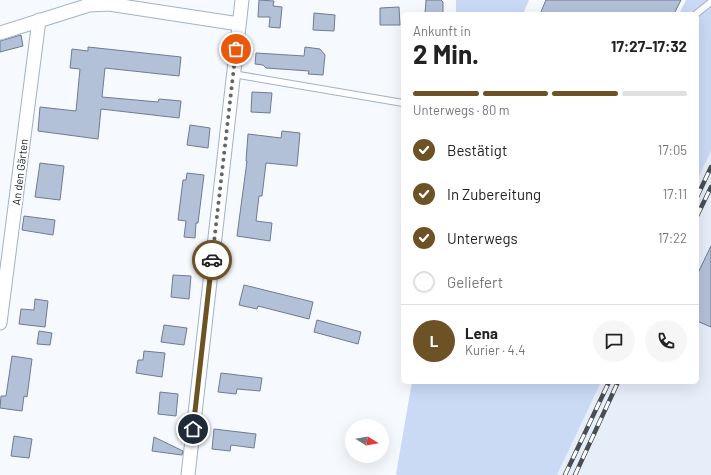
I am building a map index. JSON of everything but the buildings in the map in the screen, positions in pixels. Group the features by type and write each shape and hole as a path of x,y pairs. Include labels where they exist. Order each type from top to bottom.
{"street":[{"path":"188,475 242,0"},
{"path":"0,33 88,5 109,4 239,24"},
{"name":"An den Gärten","path":"0,323 39,20"}],"lane":[{"path":"698,12 711,2"},
{"path":"233,74 401,102"}],"shaded area":[{"path":"456,0 529,0 524,12 456,12"},
{"path":"686,0 711,0 711,151 699,177 699,12 680,12"},
{"path":"711,151 711,475 557,475 600,384 699,384 699,177"},
{"path":"412,384 600,384 557,475 396,474"}],"railway":[{"path":"699,193 711,167"},
{"path":"699,212 711,187"},
{"path":"565,475 608,384"},
{"path":"575,475 617,384"}],"way so far":[{"path":"212,260 236,49"}],"route":[{"path":"193,429 212,260"}]}
